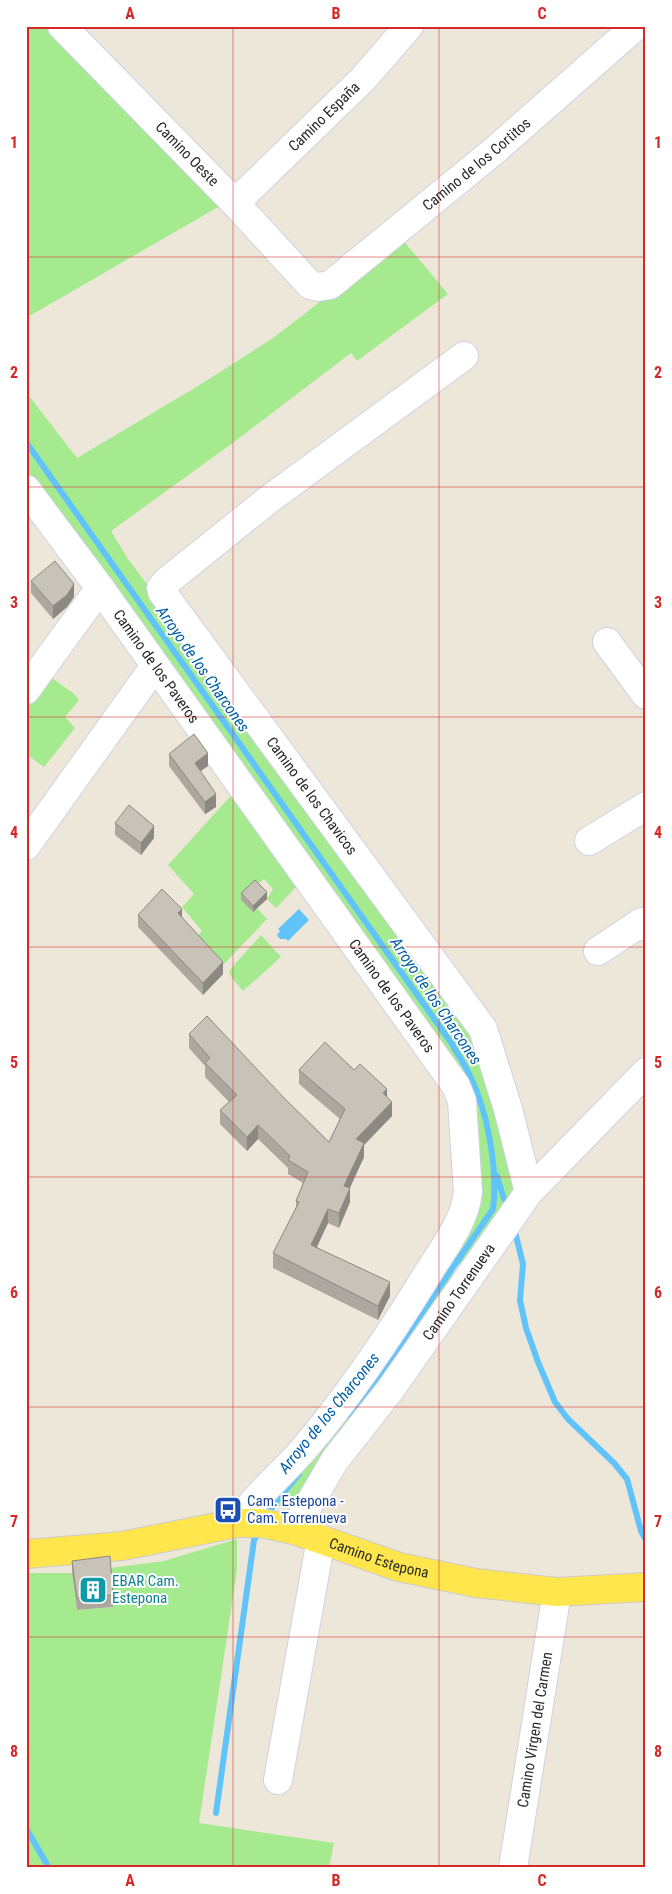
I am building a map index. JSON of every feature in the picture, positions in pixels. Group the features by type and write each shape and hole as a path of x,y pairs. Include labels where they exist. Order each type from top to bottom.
{"main road":[{"name":"Camino Estepona","path":"26,1554 122,1546 242,1523 284,1527 399,1567 476,1583 556,1592 646,1586"}],"street":[{"name":"Camino Oeste","path":"62,26 235,203 310,285"},
{"name":"Camino España","path":"235,203 363,79 409,26"},
{"name":"Camino de los Cortitos","path":"310,285 318,287 330,285 494,151 636,26"},
{"name":"Camino de los Chavicos","path":"464,356 268,500 166,582 162,592 483,1030 508,1109 529,1192"},
{"name":"Camino de los Paveros","path":"26,489 100,588 460,1094 462,1101 467,1165 467,1201 455,1228 454,1266 377,1381 256,1497 242,1523"},
{"path":"26,690 100,588"},
{"path":"607,642 646,695"},
{"path":"26,846 155,666"},
{"path":"589,841 646,806"},
{"path":"598,951 642,922 646,927"},
{"name":"Camino Torrenueva","path":"284,1527 336,1460 377,1381 454,1266 646,1072"},
{"path":"278,1780 321,1539"},
{"name":"Camino Virgen del Carmen","path":"513,1868 556,1592"}],"green space":[{"path":"26,26 52,26 225,203 26,318"},
{"path":"402,239 448,294 357,361 351,353 230,445 111,531 128,559 230,694 474,1031 517,1187 466,1269 445,1254 453,1240 468,1099 26,478 26,392 77,458 198,386 273,338"},
{"path":"49,676 73,693 79,700 65,717 75,728 44,767 26,754 26,706"},
{"path":"236,790 299,884 276,908 267,899 273,889 264,879 241,899 253,912 257,908 267,919 222,966 195,938 202,931 182,907 194,894 168,865"},
{"path":"261,935 281,957 243,991 229,972"},
{"path":"444,1266 459,1277 387,1380 374,1371"},
{"path":"367,1382 381,1391 302,1492 286,1506 258,1506"},
{"path":"237,1539 237,1570 199,1823 334,1843 329,1868 26,1868 26,1573 72,1573 77,1610 113,1607 110,1568 164,1561"}],"water":[{"path":"299,909 309,920 288,941 280,939 277,935 280,931 278,929"}],"building":[{"path":"55,561 74,584 67,595 53,606 31,581"},
{"path":"194,734 208,753 195,763 216,794 205,802 169,754"},
{"path":"129,805 154,826 141,843 115,823"},
{"path":"255,880 267,892 253,906 241,893"},
{"path":"162,889 182,909 178,913 223,962 203,983 138,915"},
{"path":"207,1016 285,1099 329,1142 345,1109 299,1070 325,1042 354,1070 360,1064 387,1089 383,1093 392,1102 356,1139 364,1143 344,1186 350,1188 339,1213 328,1209 311,1245 390,1282 378,1306 273,1253 299,1202 296,1201 308,1172 288,1160 290,1156 258,1125 247,1137 220,1110 237,1095 205,1063 210,1058 189,1034"},
{"name":"EBAR Cam. Estepona","path":"110,1556 113,1595 77,1598 72,1561"}],"waterway":[{"name":"Arroyo de los Charcones","path":"26,442 452,1044 477,1092 487,1125 493,1160 493,1209 366,1394 347,1416"},
{"path":"497,1176 504,1199"},
{"path":"515,1232 523,1264 520,1300 526,1328 555,1402 568,1419 614,1463 627,1479 641,1531 646,1540"},
{"name":"Arroyo de los Charcones","path":"266,1518 274,1504 299,1474"},
{"name":"Arroyo de los Charcones","path":"216,1813 254,1540 259,1531"},
{"path":"26,1828 49,1868"}],"place":[{"name":"Cam. Estepona - Cam. Torrenueva","path":"228,1510"},
{"name":"EBAR Cam. Estepona","path":"93,1590"}]}
